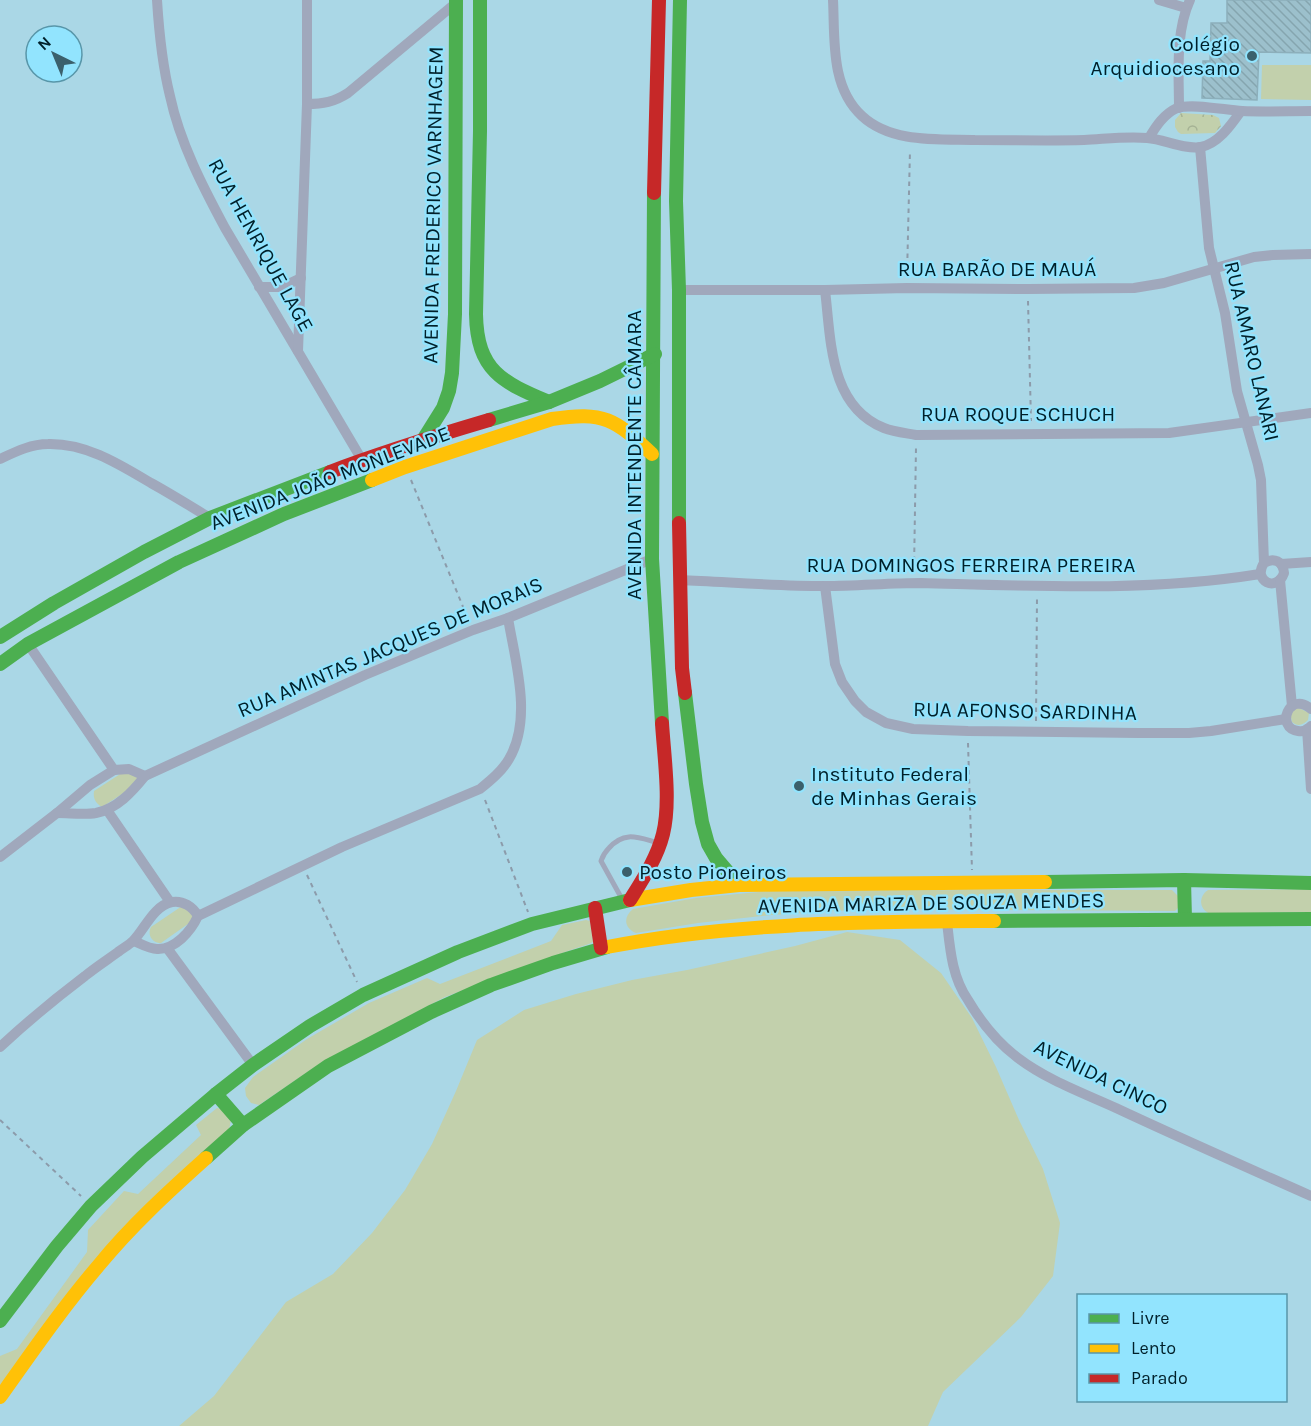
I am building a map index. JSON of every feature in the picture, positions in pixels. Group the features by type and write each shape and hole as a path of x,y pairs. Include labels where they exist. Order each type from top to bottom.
{"main road":[{"path":"480,0 481,94 476,315 480,348 490,368 497,375 514,387 549,402 552,419"},
{"name":"AVENIDA INTENDENTE CÂMARA","path":"627,901 646,875 660,844 665,825 666,792 652,559 651,494 659,0"},
{"name":"AVENIDA INTENDENTE CÂMARA","path":"680,0 676,201 679,290 678,494 682,668 702,822 708,844 716,858 739,885"},
{"name":"AVENIDA FREDERICO VARNHAGEM","path":"423,440 443,408 452,373 455,314 456,2"},
{"path":"654,201 676,201"},
{"path":"455,314 476,315"},
{"name":"AVENIDA JOÃO MONLEVADE","path":"0,637 54,603 144,552 210,518 362,460 549,402 600,381 654,354"},
{"name":"AVENIDA JOÃO MONLEVADE","path":"0,664 28,644 179,562 284,514 405,467 552,419 585,414 600,417 618,424 652,454"},
{"path":"279,492 276,499 277,505 284,514"},
{"path":"651,494 678,494"},
{"path":"659,669 682,668"},
{"path":"1184,880 1185,919"},
{"name":"AVENIDA MARIZA DE SOUZA MENDES","path":"0,1321 91,1206 142,1157 253,1065 310,1026 363,995 458,952 532,924 627,901 691,890 739,885 1184,880 1311,883"},
{"path":"595,908 601,948"},
{"name":"AVENIDA MARIZA DE SOUZA MENDES","path":"0,1397 53,1322 99,1264 154,1204 243,1125 328,1066 431,1012 491,985 601,948 652,938 754,927 855,922 1311,920"},
{"path":"216,1094 243,1125"}],"street":[{"name":"RUA HENRIQUE LAGE","path":"157,0 160,38 170,98 178,125 207,195 362,460"},
{"path":"298,351 307,105 307,0"},
{"path":"833,0 837,61 840,80 848,99 868,121 886,131 910,138 1037,141 1149,138 1200,147 1217,138 1232,124 1241,111"},
{"path":"1159,0 1188,4 1181,37 1179,108"},
{"path":"307,105 338,100 456,2"},
{"path":"1149,138 1158,123 1179,108 1311,111"},
{"name":"RUA AMARO LANARI","path":"1200,147 1206,225 1214,269 1225,313 1237,391 1261,480 1264,563"},
{"name":"RUA BARÃO DE MAUÁ","path":"679,290 1134,288 1164,283 1254,257 1311,254"},
{"path":"259,287 282,287 301,278"},
{"name":"RUA ROQUE SCHUCH","path":"825,290 835,364 842,388 859,410 874,423 885,428 916,435 1169,432 1311,412"},
{"path":"0,459 20,450 46,444 73,445 124,467 210,518"},
{"name":"RUA AMINTAS JACQUES DE MORAIS","path":"107,810 130,793 146,776 365,675 652,559"},
{"path":"1280,580 1268,583 1262,579 1260,569 1264,563 1268,560 1278,561 1284,573 1280,580 1292,706"},
{"path":"1281,564 1311,562"},
{"name":"RUA DOMINGOS FERREIRA PEREIRA","path":"681,580 825,586 914,583 1037,586 1180,584 1260,574"},
{"name":"RUA AFONSO SARDINHA","path":"825,586 835,664 842,682 866,712 899,727 968,731 1189,733 1286,719"},
{"path":"134,941 153,949 167,948 175,944 193,926 198,916 342,847 480,789 494,777 509,759 520,733 521,692 508,618"},
{"path":"28,644 114,770"},
{"path":"1311,709 1304,704 1292,706 1287,712 1286,719 1288,726 1294,730 1309,728 1311,789"},
{"path":"0,857 90,785 114,770 129,769 146,776"},
{"path":"57,813 94,814 107,810 170,902"},
{"path":"0,1047 86,975 134,941 154,914 170,902 187,904 198,916"},
{"name":"AVENIDA CINCO","path":"946,922 953,968 966,999 990,1032 1020,1059 1055,1080 1311,1196"},
{"path":"167,948 253,1065"}],"lane":[{"path":"627,901 601,861 603,854 624,837 634,837 660,844"}],"path":[{"path":"907,288 910,138"},
{"path":"1028,289 1031,433"},
{"path":"914,583 916,435"},
{"path":"405,467 472,630"},
{"path":"1036,732 1037,586"},
{"path":"968,731 973,882"},
{"path":"480,789 532,924"},
{"path":"303,865 363,995"},
{"path":"0,1120 91,1206"}],"green space":[{"path":"1262,65 1311,65 1311,100 1261,99"},
{"path":"1181,113 1213,115 1219,118 1221,126 1215,133 1181,134 1175,127 1175,120"},
{"path":"1295,706 1309,713 1308,720 1302,724 1292,722 1290,713"},
{"path":"128,769 135,772 139,783 102,807 95,800 94,791"},
{"path":"1311,889 1311,912 1210,914 1206,912 1201,903 1201,899 1208,890"},
{"path":"1172,890 1178,896 1178,908 1175,911 866,909 771,915 636,933 629,928 626,922 633,909 696,898 770,891"},
{"path":"185,905 195,919 161,943 153,940 150,936 151,927"},
{"path":"590,921 593,942 445,997 324,1061 259,1105 251,1103 246,1096 245,1088 253,1077 307,1039 369,1003 427,978 440,984 551,941 562,925"},
{"path":"847,932 900,940 941,973 972,1018 996,1067 1043,1169 1060,1223 1053,1276 1021,1317 943,1392 928,1426 179,1426 214,1396 286,1302 333,1274 372,1233 405,1190 432,1144 477,1040 524,1010 576,994 795,946"},
{"path":"217,1108 222,1109 231,1120 229,1130 128,1223 0,1402 0,1356 17,1349 87,1252 88,1230 124,1191 138,1194 201,1135 196,1125"}],"building":[{"name":"Colégio Arquidiocesano","path":"1227,0 1311,0 1311,53 1259,52 1257,100 1202,98 1203,61 1210,61 1211,23 1227,23"}],"traffic: fast":[{"path":"423,440 443,408 452,373 455,314 456,0"},
{"path":"480,0 477,333 481,349 495,372 518,388 549,402"},
{"path":"679,523 679,290 676,201 680,0"},
{"path":"654,193 652,559 662,723"},
{"path":"489,420 549,402 600,381 655,354"},
{"path":"0,637 54,603 210,518 330,472"},
{"path":"0,664 28,644 179,562 284,514 372,480"},
{"path":"685,693 696,784 708,844 716,858 739,885"},
{"path":"1184,880 1185,919"},
{"path":"1045,882 1184,880 1311,883"},
{"path":"0,1321 57,1246 91,1206 142,1157 253,1065 310,1026 363,995 458,952 532,924 630,900"},
{"path":"994,921 1311,919"},
{"path":"206,1158 243,1125 328,1066 431,1012 491,985 607,947"},
{"path":"216,1094 243,1125"}],"traffic: slow":[{"path":"372,480 552,419 570,417 597,417 608,420 618,425 652,454"},
{"path":"630,900 739,885 1045,882"},
{"path":"607,947 751,928 848,923 994,921"},
{"path":"0,1397 60,1313 111,1251 150,1210 206,1158"}],"traffic: jam":[{"path":"654,193 659,0"},
{"path":"330,472 489,420"},
{"path":"679,523 682,668 685,693"},
{"path":"630,900 649,868 663,834 666,779 662,723"},
{"path":"595,908 601,948"}],"place":[{"name":"Colégio Arquidiocesano","path":"1252,56"},
{"name":"Instituto Federal de Minhas Gerais","path":"799,786"},
{"name":"Posto Pioneiros","path":"627,872"}]}
